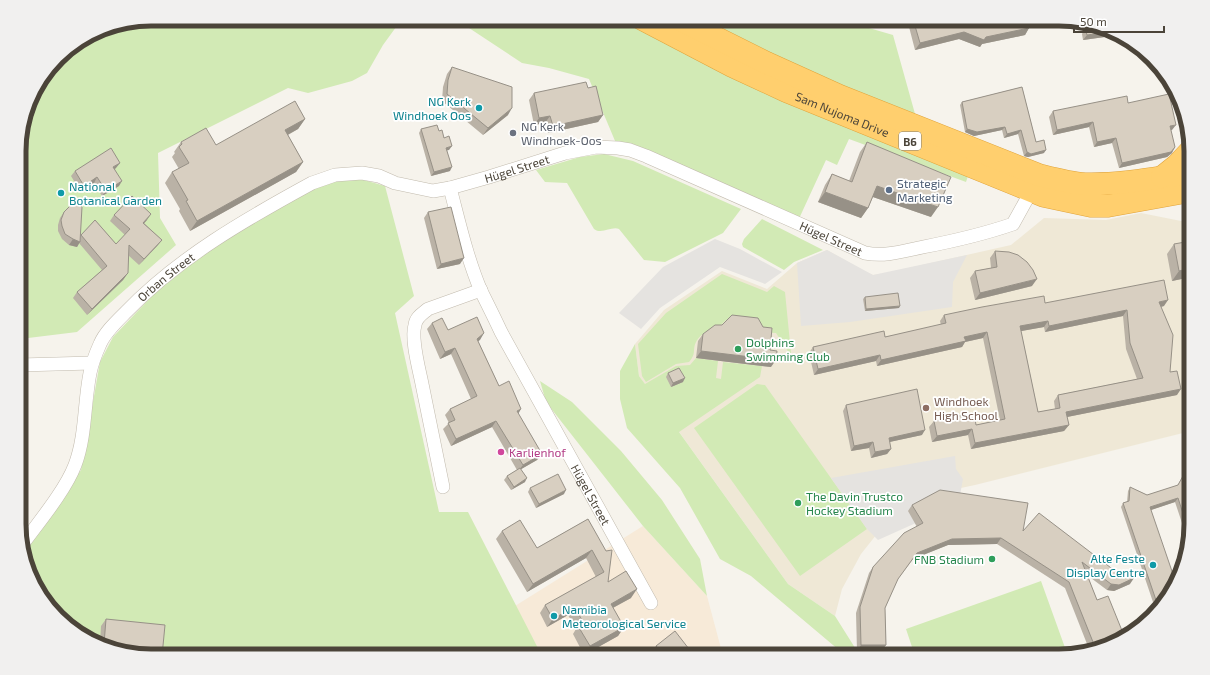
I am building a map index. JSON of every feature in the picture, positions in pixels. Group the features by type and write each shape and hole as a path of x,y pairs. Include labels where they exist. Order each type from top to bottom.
{"highway":[{"name":"Sam Nujoma Drive","path":"655,26 732,66 786,91 962,162 1036,183"},
{"name":"Sam Nujoma Drive","path":"693,26 767,63 1036,183 1067,202 1091,206 1108,206 1161,187 1184,176"},
{"path":"1184,158 1161,187 1184,204"},
{"name":"Sam Nujoma Drive","path":"1161,187 1184,190"}],"street":[{"name":"Hügel Street","path":"651,603 501,332 481,290 460,228 450,188 565,153 596,147 618,148 630,150 646,156 866,253 882,255 955,241 1013,224 1036,183"},
{"name":"Orban Street","path":"27,538 65,485 75,465 82,433 92,363 100,343 105,335 133,304 159,280 236,226 312,183 335,175 362,173 379,176 395,183 433,190 450,188"},
{"path":"443,487 419,367 414,336 414,326 416,320 428,310 481,290"},
{"path":"26,365 92,363"}],"shaded area":[{"name":"Windhoek High School","path":"1141,213 1184,222 1184,433 975,485 904,500 861,554 842,589 835,616 788,584 639,376 635,344 664,310 722,271 767,289 797,263 827,250 866,272 873,275 882,274 1011,245 1044,218 1106,220"},
{"path":"715,239 740,249 782,272 765,284 720,267 660,308 641,329 619,313 663,267"},
{"path":"827,250 873,275 967,255 953,282 952,307 850,322 801,326 797,263"},
{"path":"955,456 956,469 963,479 956,517 936,514 878,540 867,529 831,478"},
{"path":"643,526 707,596 721,649 538,649 515,606"}],"green space":[{"path":"397,26 383,45 367,73 352,81 308,93 288,88 158,153 160,218 176,245 77,332 26,338 27,134 35,103 47,81 62,62 81,47 95,39 118,30 134,27"},
{"path":"466,26 638,26 732,74 969,173 966,182 849,139 837,165 826,160 797,223 618,148 589,79 549,68 522,63"},
{"path":"695,26 862,26 893,35 917,121"},
{"path":"604,154 633,161 741,209 723,233 665,262 644,260 619,229 616,228 597,231 594,229 567,183 545,182 536,170 580,157"},
{"path":"357,178 385,186 414,296 395,313 439,512 468,512 538,649 151,649 118,645 103,640 75,623 57,607 47,594 35,572 28,546 81,470 100,362 113,337 155,293 204,254 253,221 301,193 337,179"},
{"path":"762,219 823,250 794,262 784,270 743,247 742,244 744,239"},
{"path":"722,274 767,292 774,286 785,292 791,353 789,353 776,333 760,332 754,323 726,320 717,329 708,331 700,337 696,342 694,354 689,362 676,364 646,382 642,376 638,344 666,313"},
{"path":"635,344 639,376 645,384 676,366 690,365 696,358 718,361 716,378 721,379 723,362 762,366 760,377 679,432 788,584 835,616 856,649 838,649 751,576 720,559 680,488 627,428 620,399 620,371"},
{"path":"540,381 572,402 621,451 662,500 700,559 707,596 643,526 546,402"},
{"name":"The Davin Trustco Hockey Stadium","path":"757,384 765,385 867,529 800,576 694,428"},
{"path":"1041,581 1065,649 913,649 906,629"}],"building":[{"path":"915,26 1029,26 1029,28 986,37 984,40 964,32 920,43"},
{"path":"1085,29 1101,33 1087,35"},
{"name":"NG Kerk Windhoek Oos","path":"452,67 512,87 512,108 488,128 447,94 448,80"},
{"path":"586,82 588,88 596,86 603,115 553,126 550,116 539,118 534,93"},
{"path":"1022,87 1036,142 1044,140 1046,150 1031,154 1027,152 1021,130 1007,134 1005,127 977,132 967,129 962,102"},
{"path":"1169,94 1176,125 1170,126 1175,147 1171,152 1122,163 1116,138 1097,142 1093,122 1057,130 1053,111 1127,96 1128,103"},
{"path":"295,101 305,119 285,130 303,162 197,221 186,201 188,200 172,172 189,163 179,147 182,144 181,142 206,128 216,145"},
{"path":"437,125 439,131 442,130 444,138 449,136 452,146 446,148 452,167 434,172 421,129"},
{"path":"867,142 951,177 938,207 877,186 868,208 825,192 832,174 852,182"},
{"path":"111,148 120,163 113,167 122,181 106,191 97,177 84,186 75,171"},
{"path":"132,196 151,214 143,223 162,240 144,259 129,245 128,273 92,309 77,292 107,266 81,235 95,220 116,244 130,229 114,215"},
{"path":"79,204 82,207 80,242 65,234 61,220 64,212 70,206"},
{"path":"451,207 464,258 441,264 428,212"},
{"path":"1184,242 1184,270 1179,271 1174,244"},
{"path":"995,251 1009,252 1018,255 1027,262 1037,279 980,293 975,271 997,267"},
{"path":"1164,280 1168,300 1159,302 1173,335 1170,372 1177,371 1181,389 1066,412 1069,425 975,443 972,429 937,436 934,421 974,413 976,425 1005,419 987,332 964,337 966,341 881,360 880,355 818,369 813,347 884,331 885,337 946,323 944,315 982,307 1044,296 1045,303","holes":["1127,310 1130,343 1143,378 1058,395 1060,408 1038,412 1020,326 1048,321 1049,326"]},
{"path":"898,293 900,306 866,309 865,297"},
{"path":"732,315 758,318 763,327 772,328 770,350 777,351 776,360 701,351 703,334 715,325 722,325"},
{"path":"477,317 484,333 477,339 499,386 509,381 521,409 517,411 542,454 523,465 496,421 456,439 448,423 455,420 450,409 477,396 455,348 445,352 432,323 442,318 448,330"},
{"path":"679,368 685,378 673,383 668,373"},
{"path":"917,389 925,430 889,438 891,449 875,452 873,442 854,446 846,405"},
{"path":"520,468 527,478 514,487 507,476"},
{"path":"558,474 566,490 539,504 530,488"},
{"name":"Alte Feste Display Centre","path":"1184,476 1184,516 1178,498 1150,507 1173,575 1157,602 1123,503 1129,501 1130,487 1147,495 1178,485"},
{"path":"940,490 1028,503 1023,531 1039,513 1119,574 1130,570 1134,578 1119,585 1111,584 1082,562 1097,600 1108,596 1122,632 1107,640 1094,644 1069,582 1001,538 952,539 917,553 898,579 885,608 886,645 861,645 860,607 873,567 904,533 923,523 912,505"},
{"path":"588,519 606,551 612,550 608,582 626,571 637,589 611,604 624,627 590,646 578,626 584,623 574,607 553,619 545,605 604,572 592,550 533,584 502,531 520,520 537,548"},
{"path":"106,619 165,625 163,649 134,648 104,640"},
{"path":"675,631 689,649 658,649 656,646"}],"place":[{"name":"NG Kerk Windhoek Oos","path":"479,108"},
{"name":"NG Kerk Windhoek-Oos","path":"513,133"},
{"name":"Strategic Marketing","path":"889,190"},
{"name":"National Botanical Garden","path":"61,193"},
{"name":"Dolphins Swimming Club","path":"738,349"},
{"name":"Windhoek High School","path":"926,408"},
{"name":"Karlienhof","path":"501,452"},
{"name":"The Davin Trustco Hockey Stadium","path":"798,503"},
{"name":"FNB Stadium","path":"992,559"},
{"name":"Alte Feste Display Centre","path":"1153,565"},
{"name":"Namibia Meteorological Service","path":"554,616"}]}
